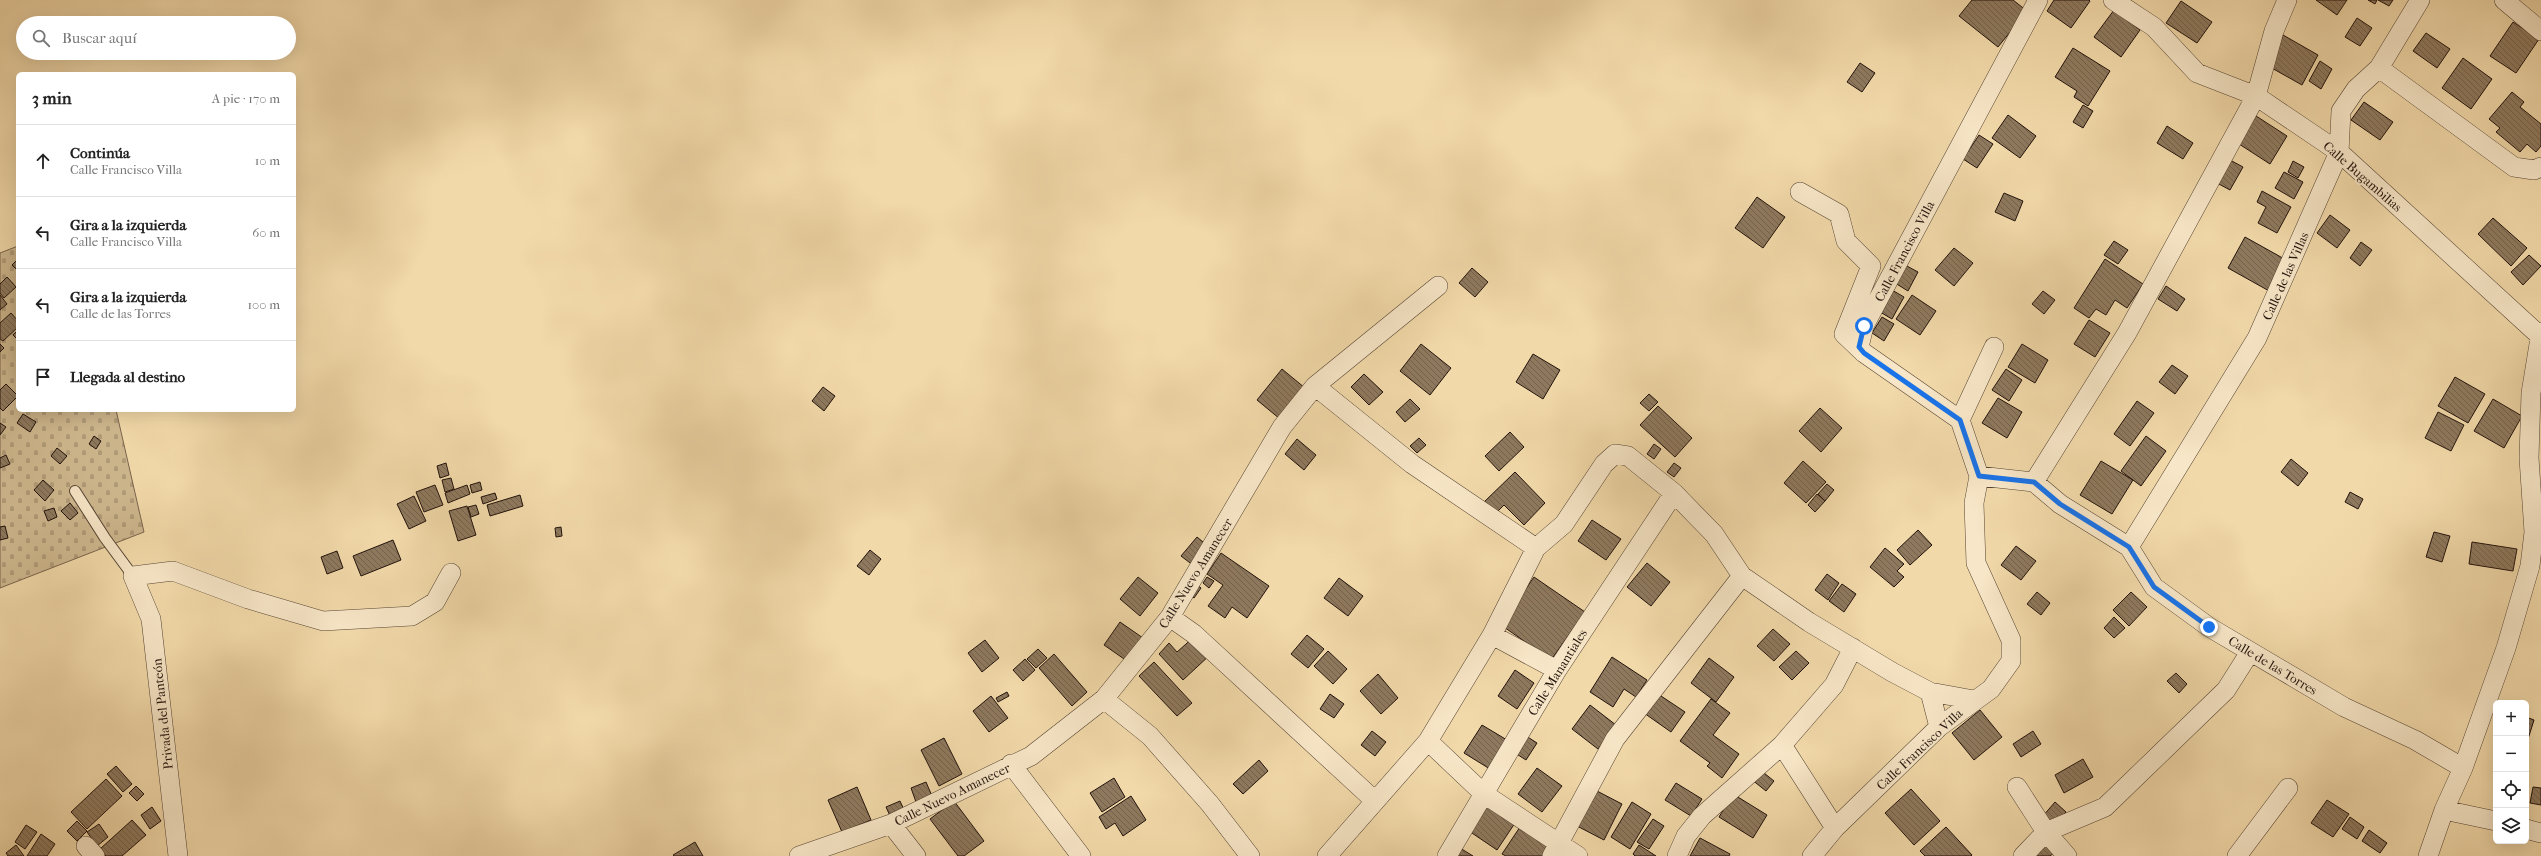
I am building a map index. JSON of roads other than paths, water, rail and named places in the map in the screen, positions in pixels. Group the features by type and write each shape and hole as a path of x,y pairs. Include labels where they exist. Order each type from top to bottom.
{"street":[{"name":"Calle Francisco Villa","path":"1859,347 1864,326 2038,0"},
{"name":"Calle Bugambilias","path":"2113,0 2154,27 2197,73 2256,96 2339,152 2540,334"},
{"path":"1979,476 2034,482 2127,333 2256,96 2274,30 2287,0"},
{"name":"Calle de las Villas","path":"2129,547 2257,338 2339,152 2341,112 2356,89 2379,68 2420,0"},
{"path":"2504,0 2541,30"},
{"path":"2379,68 2514,167 2534,170 2541,167"},
{"path":"1800,192 1839,214 1846,241 1871,266 1844,334 1864,353 1960,420 1994,347"},
{"name":"Calle Nuevo Amanecer","path":"799,856 891,824 1011,764 1031,756 1104,699 1170,617 1282,427 1316,386 1438,286"},
{"path":"2428,856 2444,810 2463,768 2506,648 2530,566 2534,532 2529,458 2531,393 2540,334"},
{"path":"1316,386 1412,464 1536,548"},
{"name":"Calle Francisco Villa","path":"1812,856 1835,828 1939,727 1991,689 2011,661 2011,640 1976,564 1974,503 1979,476 1960,420"},
{"path":"1327,856 1374,800 1428,741 1492,635 1536,548 1564,524 1604,464 1615,454 1628,456 1674,493 1714,534 1742,576 1809,622 1930,692 1974,700"},
{"name":"Calle de las Torres","path":"2034,482 2060,504 2129,547 2154,587 2209,627 2344,707 2415,740 2463,768"},
{"name":"Calle Manantiales","path":"1447,856 1557,670 1674,493"},
{"path":"133,576 173,570 248,599 323,621 412,616 435,602 452,573"},
{"name":"Privada del Panteón","path":"133,576 151,619 178,856"},
{"path":"1555,850 1615,739 1742,576"},
{"path":"1170,617 1194,634 1374,800"},
{"path":"1492,635 1557,670"},
{"path":"1677,856 1686,836 1702,816 1782,745 1834,685 1853,648"},
{"path":"2023,856 2046,832 2105,807 2226,690 2250,652"},
{"path":"1930,692 1939,727"},
{"path":"1104,699 1150,736 1210,804 1250,856"},
{"path":"1428,741 1484,794 1555,850 1578,856"},
{"path":"1782,745 1835,828"},
{"path":"1011,764 1081,856"},
{"path":"2017,787 2046,832 2067,856"},
{"path":"2237,856 2288,788"},
{"path":"2444,810 2493,820"},
{"path":"891,824 916,856"},
{"path":"2529,830 2541,833"}],"lane":[{"path":"75,490 105,538 133,576"}]}
